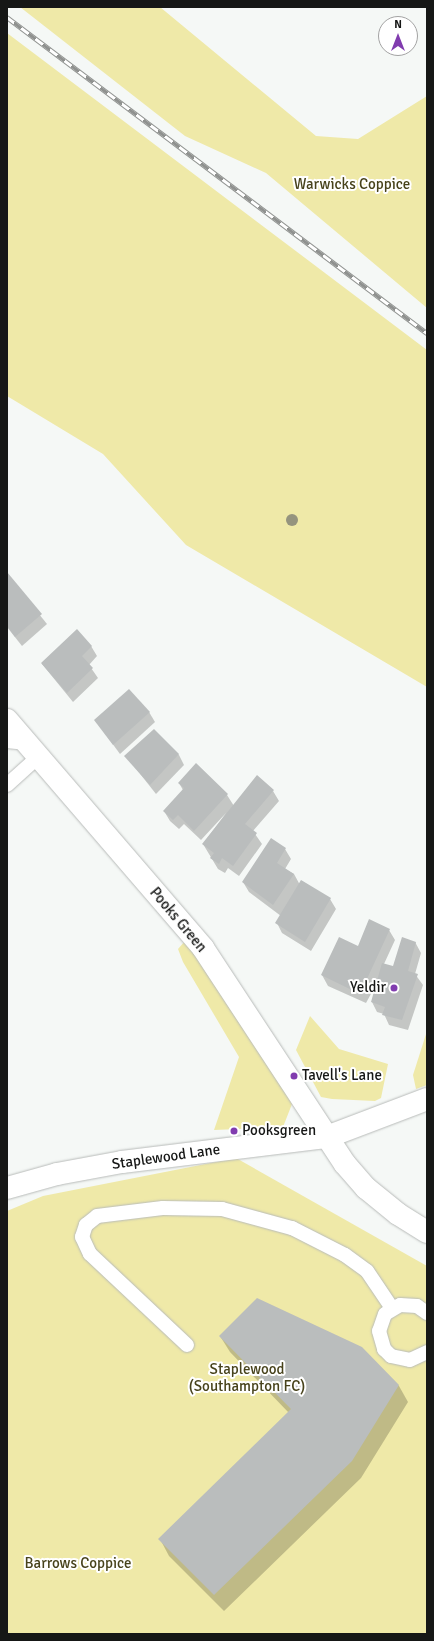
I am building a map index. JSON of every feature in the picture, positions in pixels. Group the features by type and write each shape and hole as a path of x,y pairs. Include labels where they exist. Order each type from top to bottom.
{"street":[{"name":"Pooks Green","path":"7,720 24,747 203,948 327,1136 366,1188 398,1214 427,1232"},
{"path":"327,1136 427,1099"},
{"name":"Staplewood Lane","path":"7,1188 57,1174 122,1162 327,1136"}],"lane":[{"path":"7,785 24,747"},
{"path":"187,1345 90,1254 82,1237 86,1225 97,1216 163,1208 222,1209 292,1228 345,1255 367,1271 392,1308"},
{"path":"427,1313 409,1304 392,1308 380,1322 379,1331 384,1349 391,1356 410,1360 427,1352"}],"green space":[{"name":"Warwicks Coppice","path":"20,7 160,7 316,136 358,139 427,96 427,308 266,173 185,136"},
{"path":"7,33 427,350 427,687 186,545 103,454 7,396"},
{"path":"185,941 282,1078 292,1104 283,1127 214,1130 239,1057 183,962 178,949"},
{"path":"310,1016 339,1049 388,1064 381,1098 375,1101 321,1097 296,1050"},
{"path":"427,1031 427,1085 416,1089 413,1075"},
{"name":"Staplewood (Southampton FC)","path":"236,1158 427,1266 427,1634 7,1634 7,1211 43,1196"}],"building":[{"path":"7,572 42,614 15,637 7,626"},
{"path":"77,629 92,646 82,656 93,668 67,693 41,663"},
{"path":"129,689 150,712 113,745 94,720"},
{"path":"154,729 179,754 150,785 124,756"},
{"path":"196,763 228,794 194,831 178,815 173,820 163,811 184,788 178,783"},
{"path":"257,775 274,790 245,824 257,833 233,866 222,858 219,864 210,858 214,853 202,844"},
{"path":"271,838 286,848 277,863 294,874 273,905 242,882"},
{"path":"301,880 331,898 305,942 275,923"},
{"path":"369,919 390,929 360,994 321,975 339,937 358,946"},
{"name":"Yeldir","path":"402,937 416,942 408,971 418,974 402,1020 382,1015 385,1007 371,1002 382,963 393,966"},
{"path":"257,1298 362,1347 399,1385 352,1461 214,1595 158,1539 291,1409 219,1336"}],"railway":[{"path":"7,17 427,333"}],"place":[{"name":"Yeldir","path":"394,988"},
{"name":"Tavell's Lane","path":"294,1076"},
{"name":"Pooksgreen","path":"234,1131"}],"park label":[{"name":"Barrows Coppice","path":"78,1564"}]}
